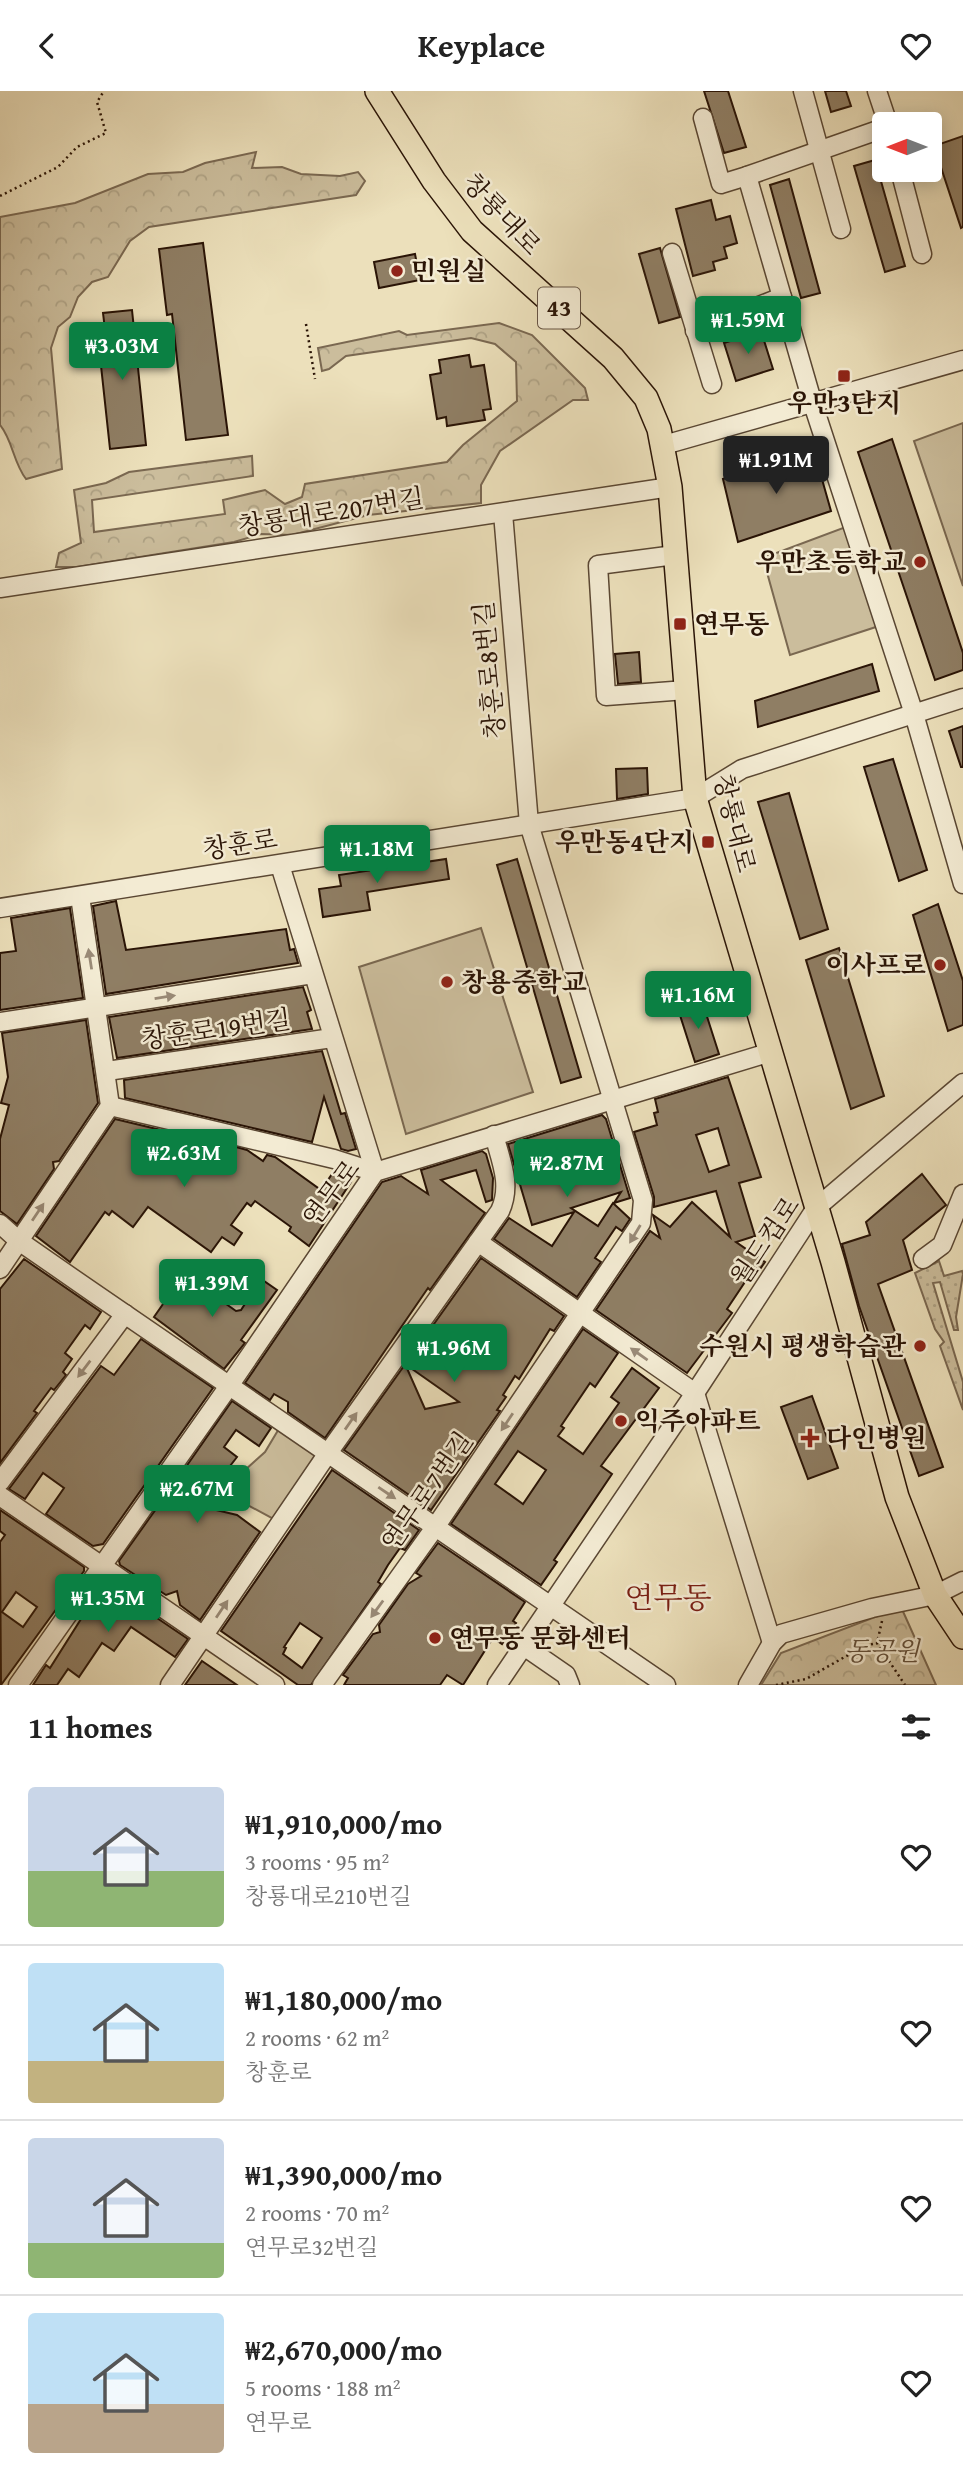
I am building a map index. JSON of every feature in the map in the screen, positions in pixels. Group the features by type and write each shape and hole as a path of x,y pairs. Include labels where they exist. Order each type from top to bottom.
{"main road":[{"name":"창룡대로","path":"377,91 434,181 472,231 590,334 635,383 654,415 663,445 670,487 695,798 771,1052 897,1497 935,1595 963,1637"}],"street":[{"path":"803,91 841,229"},
{"path":"877,91 884,112"},
{"path":"703,118 721,184 872,132"},
{"path":"747,176 812,401 914,714 963,884"},
{"path":"903,182 922,254"},
{"path":"672,253 712,384"},
{"path":"695,331 782,297"},
{"path":"663,445 963,360"},
{"name":"창룡대로207번길","path":"0,588 670,487"},
{"name":"창훈로8번길","path":"503,513 528,824 611,1099"},
{"path":"675,555 598,565 606,696 686,690"},
{"path":"695,798 731,774 963,698"},
{"name":"창훈로","path":"0,908 695,798"},
{"name":"창훈로19번길","path":"280,865 375,1172"},
{"path":"0,1269 110,1106 80,896"},
{"name":"창훈로19번길","path":"0,1022 313,974"},
{"name":"창훈로19번길","path":"107,1071 332,1038"},
{"name":"연무로","path":"18,1685 229,1386 375,1172 771,1052"},
{"name":"월드컵로","path":"497,1685 695,1393 816,1208 960,1091"},
{"name":"연무로7번길","path":"322,1685 436,1526 582,1314 641,1223 643,1200 611,1099"},
{"path":"110,1106 334,1159 375,1172"},
{"path":"170,1685 506,1198 506,1181 494,1135"},
{"path":"923,1259 942,1245 963,1194"},
{"path":"0,1224 19,1241 666,1685"},
{"path":"478,1242 695,1393 772,1643"},
{"path":"0,1482 125,1314"},
{"path":"0,1496 275,1685"},
{"path":"748,1685 772,1643 780,1635 879,1606 935,1595 963,1581"},
{"path":"524,1646 566,1675 570,1685"}],"path":[{"path":"0,196 58,167 77,147 106,134 97,102 104,91"},
{"path":"306,324 315,379"},
{"path":"879,1606 883,1617 877,1643 905,1685"},
{"path":"776,1685 806,1679 864,1647 877,1643"}],"green space":[{"path":"256,152 252,168 282,167 301,174 340,176 358,172 365,181 356,195 149,227 130,241 108,277 92,282 78,297 70,317 58,327 51,348 62,469 26,479 0,425 0,217 75,203 148,174 183,172 205,163"},
{"path":"499,323 532,335 585,388 588,400 573,400 500,451 481,485 481,503 368,515 292,535 261,534 234,542 77,567 56,567 59,553 81,543 74,490 106,483 129,472 252,456 253,476 92,500 94,532 225,514 223,500 265,490 285,504 302,497 305,484 447,462 463,445 517,401 516,362 495,344 471,338 346,356 322,371 318,348 399,331 407,335"},
{"path":"963,423 963,586 914,441"},
{"path":"851,525 882,625 790,655 763,558"},
{"path":"481,928 533,1092 406,1134 359,967"},
{"path":"939,1261 944,1276 962,1271 963,1274 956,1317 958,1330 954,1330 940,1282 933,1283 963,1382 963,1410 940,1346 944,1342 935,1329 915,1273"},
{"path":"280,1427 320,1457 279,1522 231,1496 225,1488 265,1452"},
{"name":"동공원","path":"901,1607 936,1685 761,1685 781,1653"}],"building":[{"path":"704,91 728,91 746,147 724,153"},
{"path":"825,91 846,91 851,106 831,112"},
{"path":"963,136 961,228 942,170 942,143"},
{"path":"872,161 872,182 881,182 905,266 885,272 854,166"},
{"path":"789,179 820,293 801,298 770,185"},
{"path":"711,200 716,220 730,216 737,243 724,247 727,258 713,262 715,270 693,276 676,209"},
{"path":"203,243 228,435 186,440 172,314 167,315 159,249"},
{"path":"660,248 680,317 659,323 639,254"},
{"name":"민원실","path":"415,254 420,280 379,288 374,262"},
{"path":"132,310 146,445 110,449 99,347 107,346 103,313"},
{"path":"761,331 773,369 736,381 724,343"},
{"path":"469,355 471,367 484,365 491,409 483,410 485,420 447,426 446,417 437,419 430,375 441,373 439,360"},
{"path":"892,439 963,653 963,670 935,680 858,452"},
{"path":"814,451 831,511 738,542 723,479"},
{"path":"639,652 641,682 618,684 615,654"},
{"path":"872,664 879,691 758,727 755,701"},
{"path":"963,726 963,767 961,767 949,731"},
{"path":"893,759 927,870 899,881 864,767"},
{"path":"647,768 648,794 617,799 616,769"},
{"path":"789,793 828,929 800,939 758,802"},
{"path":"446,859 449,879 367,892 370,910 323,917 319,889 341,886 339,875"},
{"path":"517,859 581,1077 561,1083 497,865"},
{"path":"116,901 126,950 286,929 290,950 294,949 298,963 106,994 93,906"},
{"path":"938,904 963,981 963,1025 948,1031 913,915"},
{"path":"70,908 83,998 0,1010 0,953 16,951 11,918"},
{"path":"839,948 884,1096 851,1109 806,960"},
{"path":"303,987 311,1010 307,1012 312,1029 117,1058 109,1017"},
{"path":"702,1001 719,1054 695,1062 678,1009"},
{"path":"86,1020 98,1103 59,1161 53,1162 54,1169 17,1224 0,1211 0,1139 9,1105 1,1103 8,1077 2,1033"},
{"path":"322,1051 341,1114 345,1113 356,1149 341,1149 324,1097 312,1142 125,1098 124,1080"},
{"path":"728,1077 761,1177 739,1183 755,1236 736,1242 765,1262 753,1279 749,1276 727,1309 732,1313 687,1373 596,1310 650,1231 660,1238 653,1215 670,1227 692,1202 730,1237 716,1191 654,1207 654,1197 634,1132 657,1125 655,1099","holes":["718,1128 729,1165 709,1172 696,1135"]},
{"path":"602,1115 606,1119 630,1198 614,1203 621,1192 571,1208 598,1226 613,1203 630,1219 622,1231 616,1227 595,1258 601,1262 577,1297 494,1239 509,1218 552,1246 574,1212 532,1225 508,1144"},
{"path":"115,1119 215,1143 231,1154 236,1147 247,1150 263,1161 267,1155 275,1157 321,1190 334,1171 351,1182 309,1246 289,1231 291,1227 255,1201 251,1206 247,1203 231,1225 242,1233 234,1245 222,1237 211,1252 148,1207 133,1227 112,1211 109,1215 105,1212 70,1262 36,1236"},
{"path":"482,1151 486,1154 493,1178 492,1200 486,1202 476,1170 441,1180 485,1213 430,1290 428,1288 325,1438 288,1412 288,1402 274,1394 270,1400 245,1383 382,1182 401,1176 428,1194 421,1170"},
{"path":"922,1174 946,1205 903,1240 912,1270 878,1284 943,1467 919,1476 859,1306 842,1244 870,1235 866,1222"},
{"path":"481,1258 564,1316 554,1331 550,1329 519,1379 515,1376 503,1395 506,1397 497,1410 500,1411 431,1510 344,1450 405,1364","holes":["405,1364 459,1402 425,1409"]},
{"path":"24,1259 101,1312 90,1329 85,1325 65,1353 72,1359 63,1372 66,1375 54,1390 51,1388 34,1411 37,1413 0,1463 0,1289"},
{"path":"184,1274 236,1311 241,1310 261,1279 277,1290 241,1340 245,1343 224,1369 154,1317"},
{"path":"583,1329 618,1353 595,1387 590,1383 561,1426 564,1428 558,1436 583,1454 619,1403 611,1397 632,1368 659,1388 601,1466 612,1474 554,1560 557,1562 541,1585 451,1524","holes":["518,1451 546,1470 523,1504 495,1484"]},
{"path":"141,1339 213,1388 103,1544 93,1546 46,1514 64,1488 43,1473 25,1499 9,1489 101,1366 114,1375"},
{"name":"다인병원","path":"812,1396 838,1468 808,1479 781,1407"},
{"path":"232,1401 271,1428 259,1446 236,1430 224,1447 237,1457 199,1506 237,1515 260,1532 200,1620 180,1605 177,1591 166,1595 120,1565 119,1561 166,1495 175,1493 174,1484"},
{"path":"332,1470 419,1530 405,1550 400,1548 388,1565 378,1582 381,1584 311,1685 298,1685 221,1631","holes":["300,1623 322,1638 302,1668 283,1654 286,1648 284,1647"]},
{"path":"0,1510 84,1567 84,1571 1,1685 0,1542 5,1535 0,1531","holes":["16,1592 37,1607 23,1627 2,1612"]},
{"path":"438,1543 525,1602 513,1621 516,1623 502,1644 493,1638 463,1685 447,1675 440,1685 344,1685 348,1678 343,1675 373,1634 380,1632 379,1625 408,1584 421,1576 416,1573"},
{"path":"111,1587 188,1639 175,1657 131,1627 114,1651 102,1643 79,1677 68,1669 57,1685 33,1685 46,1665 50,1668 100,1589"},
{"path":"202,1661 237,1685 185,1685"}],"place":[{"name":"민원실","path":"397,271"},
{"name":"우만3단지","path":"844,376"},
{"name":"우만초등학교","path":"920,562"},
{"name":"연무동","path":"680,624"},
{"name":"우만동4단지","path":"708,842"},
{"name":"이사프로","path":"940,965"},
{"name":"창용중학교","path":"447,982"},
{"name":"수원시 평생학습관","path":"920,1346"},
{"name":"익주아파트","path":"621,1421"},
{"name":"다인병원","path":"810,1438"},
{"name":"연무동 문화센터","path":"435,1638"}],"district":[{"name":"연무동","path":"668,1598"}]}
